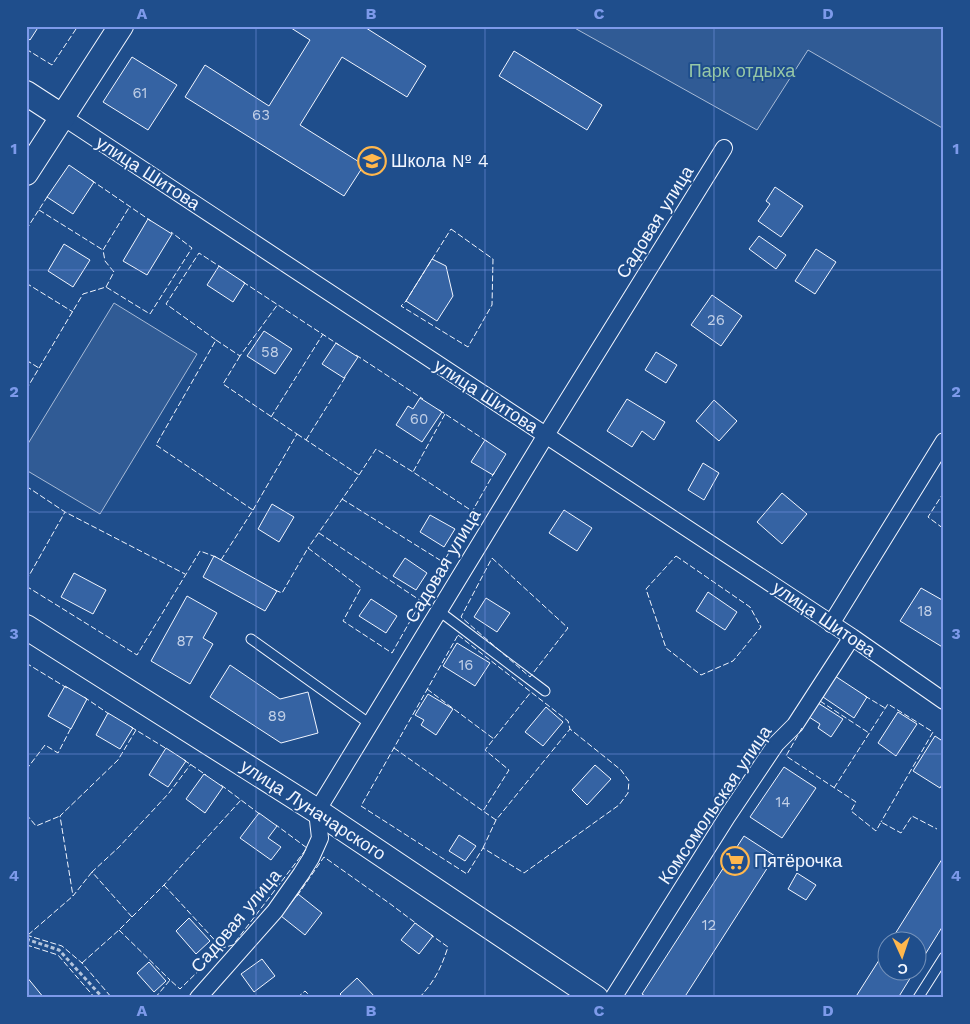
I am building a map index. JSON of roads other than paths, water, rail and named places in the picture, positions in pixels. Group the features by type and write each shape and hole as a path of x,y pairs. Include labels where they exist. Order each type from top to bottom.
{"street":[{"path":"26,173 121,26"},
{"name":"улица Шитова","path":"26,94 852,637 944,701"},
{"name":"Садовая улица","path":"198,998 275,911 311,858 320,838 317,811 546,435 724,148"},
{"path":"831,624 944,441"},
{"name":"улица Луначарского","path":"26,627 317,811 589,996"},
{"name":"Комсомольская улица","path":"613,998 727,817 776,744 796,725 852,637"}],"lane":[{"path":"439,611 545,691"},
{"path":"251,639 370,724"},
{"path":"918,998 944,957"}],"place":[{"name":"Школа № 4","path":"372,161"},
{"name":"Пятёрочка","path":"735,861"}],"park label":[{"name":"Парк отдыха","path":"742,71"}]}
